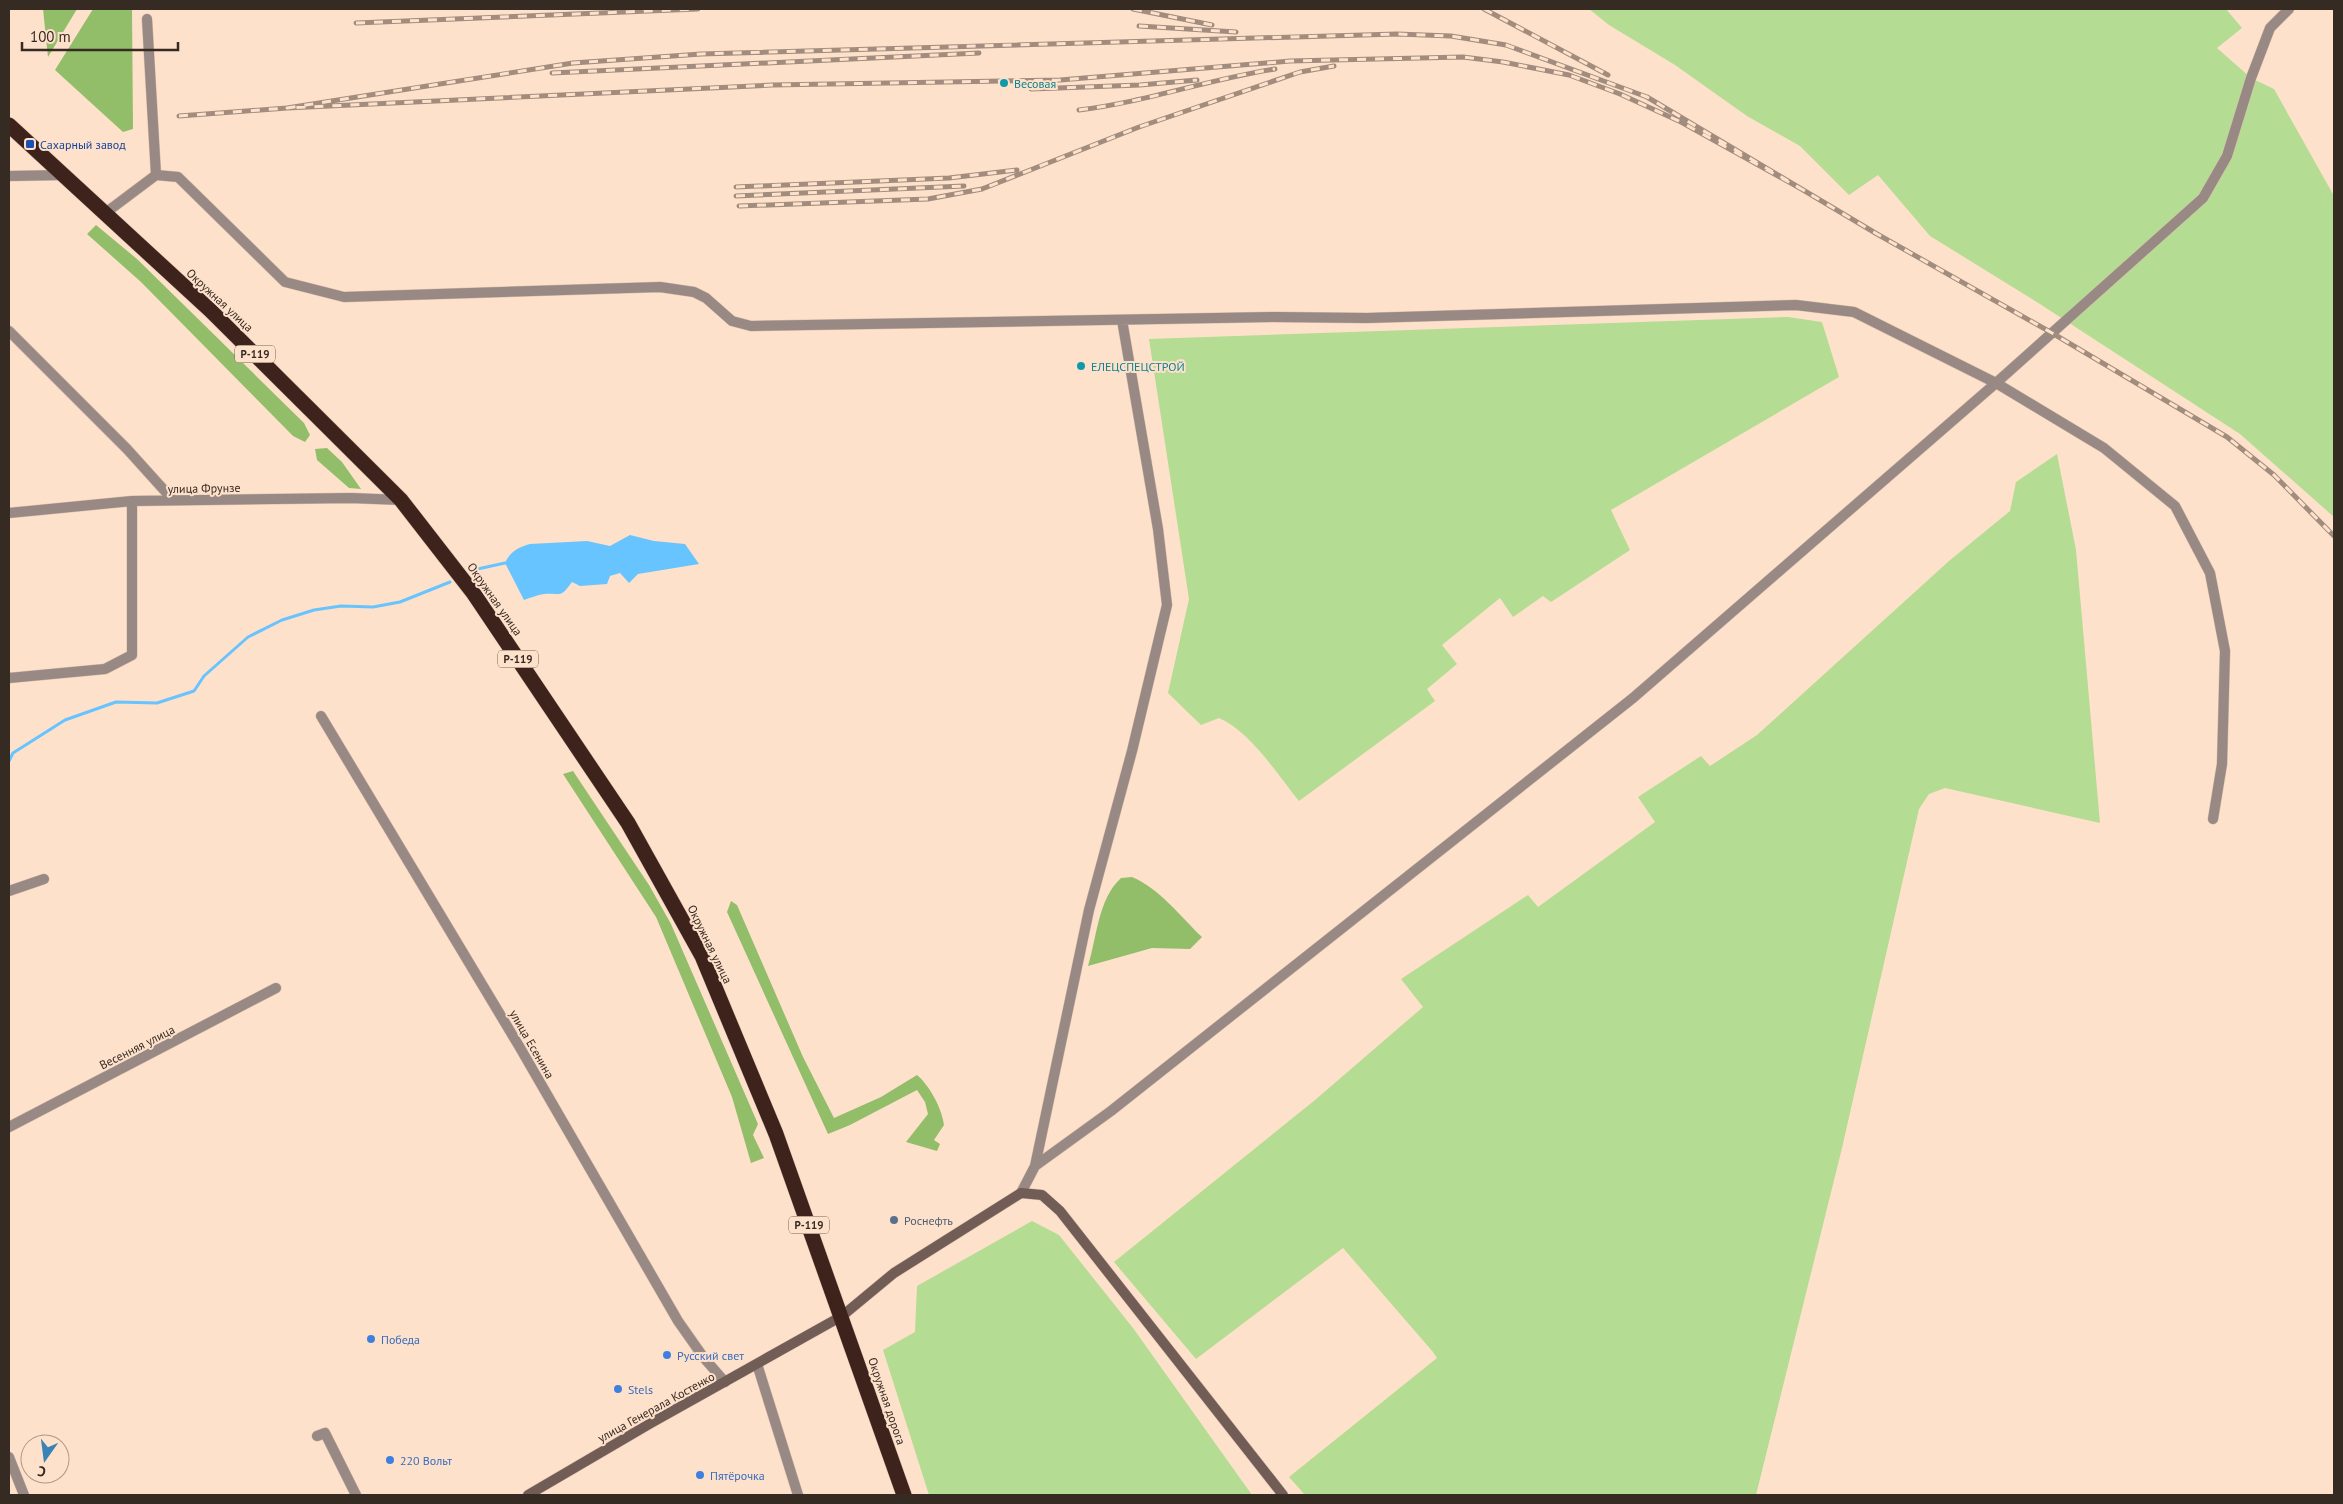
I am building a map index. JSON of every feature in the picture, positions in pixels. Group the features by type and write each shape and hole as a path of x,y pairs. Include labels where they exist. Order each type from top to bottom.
{"highway":[{"name":"Окружная улица","path":"9,125 210,310 401,500 474,594 592,768 661,878 702,956 772,1125 842,1316"},
{"name":"Окружная дорога","path":"842,1316 904,1495"}],"street":[{"path":"1035,1166 1111,1111 1634,698 1996,383 2203,198 2227,156 2251,78 2270,28 2289,9"},
{"path":"147,19 156,175"},
{"path":"9,176 65,175"},
{"path":"104,214 156,175 178,178 285,282 344,297 660,287 694,292 706,298 732,321 751,326 1367,318 1796,306 1854,312 1996,383 2104,448 2175,506 2210,573 2225,651 2222,764 2213,819"},
{"path":"1122,320 1158,529 1166,605 1132,751 1089,910 1035,1166 1021,1193 1042,1195 1060,1211 1283,1495"},
{"path":"9,330 127,449 173,500"},
{"name":"улица Фрунзе","path":"9,512 132,501 401,500"},
{"path":"9,678 105,669 132,655 132,501"},
{"name":"улица Есенина","path":"321,716 514,1038 678,1321 704,1358 725,1382"},
{"path":"9,891 44,879"},
{"name":"Весенняя улица","path":"9,1127 276,988"},
{"name":"улица Генерала Костенко","path":"528,1495 842,1316 894,1273 1021,1193"},
{"path":"757,1364 798,1495"},
{"path":"316,1436 325,1433 356,1495"},
{"path":"9,1457 24,1495"}],"green space":[{"path":"43,9 77,9 48,57"},
{"path":"93,9 132,9 133,129 123,132 55,70"},
{"path":"1589,9 2226,9 2242,28 2217,48 2251,78 2274,89 2334,196 2334,517 2240,434 2040,304 1930,236 1878,175 1849,195 1800,146 1747,116 1675,65 1609,25"},
{"path":"96,225 137,259 304,423 310,435 305,442 293,436 141,282 87,234"},
{"path":"1788,317 1822,322 1839,377 1611,510 1630,550 1551,602 1543,596 1513,617 1500,598 1442,645 1457,664 1427,689 1435,701 1299,801 1253,743 1242,733 1231,724 1219,718 1201,725 1168,693 1189,599 1149,339"},
{"path":"327,448 342,462 361,489 349,488 317,460 315,449"},
{"path":"2057,454 2076,550 2100,823 1945,788 1929,794 1919,809 1842,1148 1756,1495 1305,1495 1289,1477 1437,1358 1433,1352 1343,1248 1196,1359 1114,1262 1315,1100 1423,1007 1401,979 1528,895 1538,907 1655,822 1638,797 1701,756 1710,766 1757,735 1949,561 2010,511 2016,482"},
{"path":"573,771 649,885 671,924 758,1124 753,1135 764,1158 751,1163 732,1097 656,917 563,774"},
{"path":"1132,877 1151,888 1202,937 1190,949 1152,948 1088,966 1099,919 1107,897 1121,878"},
{"path":"731,901 737,905 803,1057 834,1118 881,1097 917,1075 934,1097 943,1118 944,1125 934,1140 940,1144 937,1151 906,1142 928,1114 925,1102 917,1090 850,1125 828,1134 727,912"},
{"path":"1032,1221 1059,1235 1133,1328 1252,1495 929,1495 883,1350 915,1332 917,1286"}],"water":[{"path":"630,535 654,541 685,544 699,564 638,574 629,583 620,573 610,576 607,584 580,586 572,582 560,594 541,594 524,600 505,563 515,550 530,544 587,541 610,546"}],"waterway":[{"path":"473,570 505,563"},
{"path":"9,761 13,753 65,720 116,702 157,703 194,691 204,676 248,637 282,620 314,610 341,606 373,607 400,602 450,582"}],"railway":[{"path":"356,23 698,9"},
{"path":"1133,9 1212,25"},
{"path":"1484,9 1608,75"},
{"path":"1139,26 1236,32"},
{"path":"1805,191 1681,122 1620,94 1569,75 1503,62 1463,57 1290,61 1060,80 772,85 287,108 573,63 701,54 1397,34 1451,36 1506,45 1647,97 1877,234 2052,333 2227,437 2274,475 2334,536"},
{"path":"552,73 979,53"},
{"path":"739,206 928,199 982,189 1139,127 1300,72 1334,66"},
{"path":"1079,110 1129,102 1226,78 1275,69"},
{"path":"1031,89 1140,85 1197,80"},
{"path":"179,116 287,108"},
{"path":"736,187 949,178 1017,170"},
{"path":"736,196 964,186"}],"place":[{"name":"Весовая","path":"1004,83"},
{"name":"Сахарный завод","path":"30,144"},
{"name":"ЕЛЕЦСПЕЦСТРОЙ","path":"1081,366"},
{"name":"Роснефть","path":"894,1220"},
{"name":"Победа","path":"371,1339"},
{"name":"Русский свет","path":"667,1355"},
{"name":"Stels","path":"618,1389"},
{"name":"220 Вольт","path":"390,1460"},
{"name":"Пятёрочка","path":"700,1475"}]}
